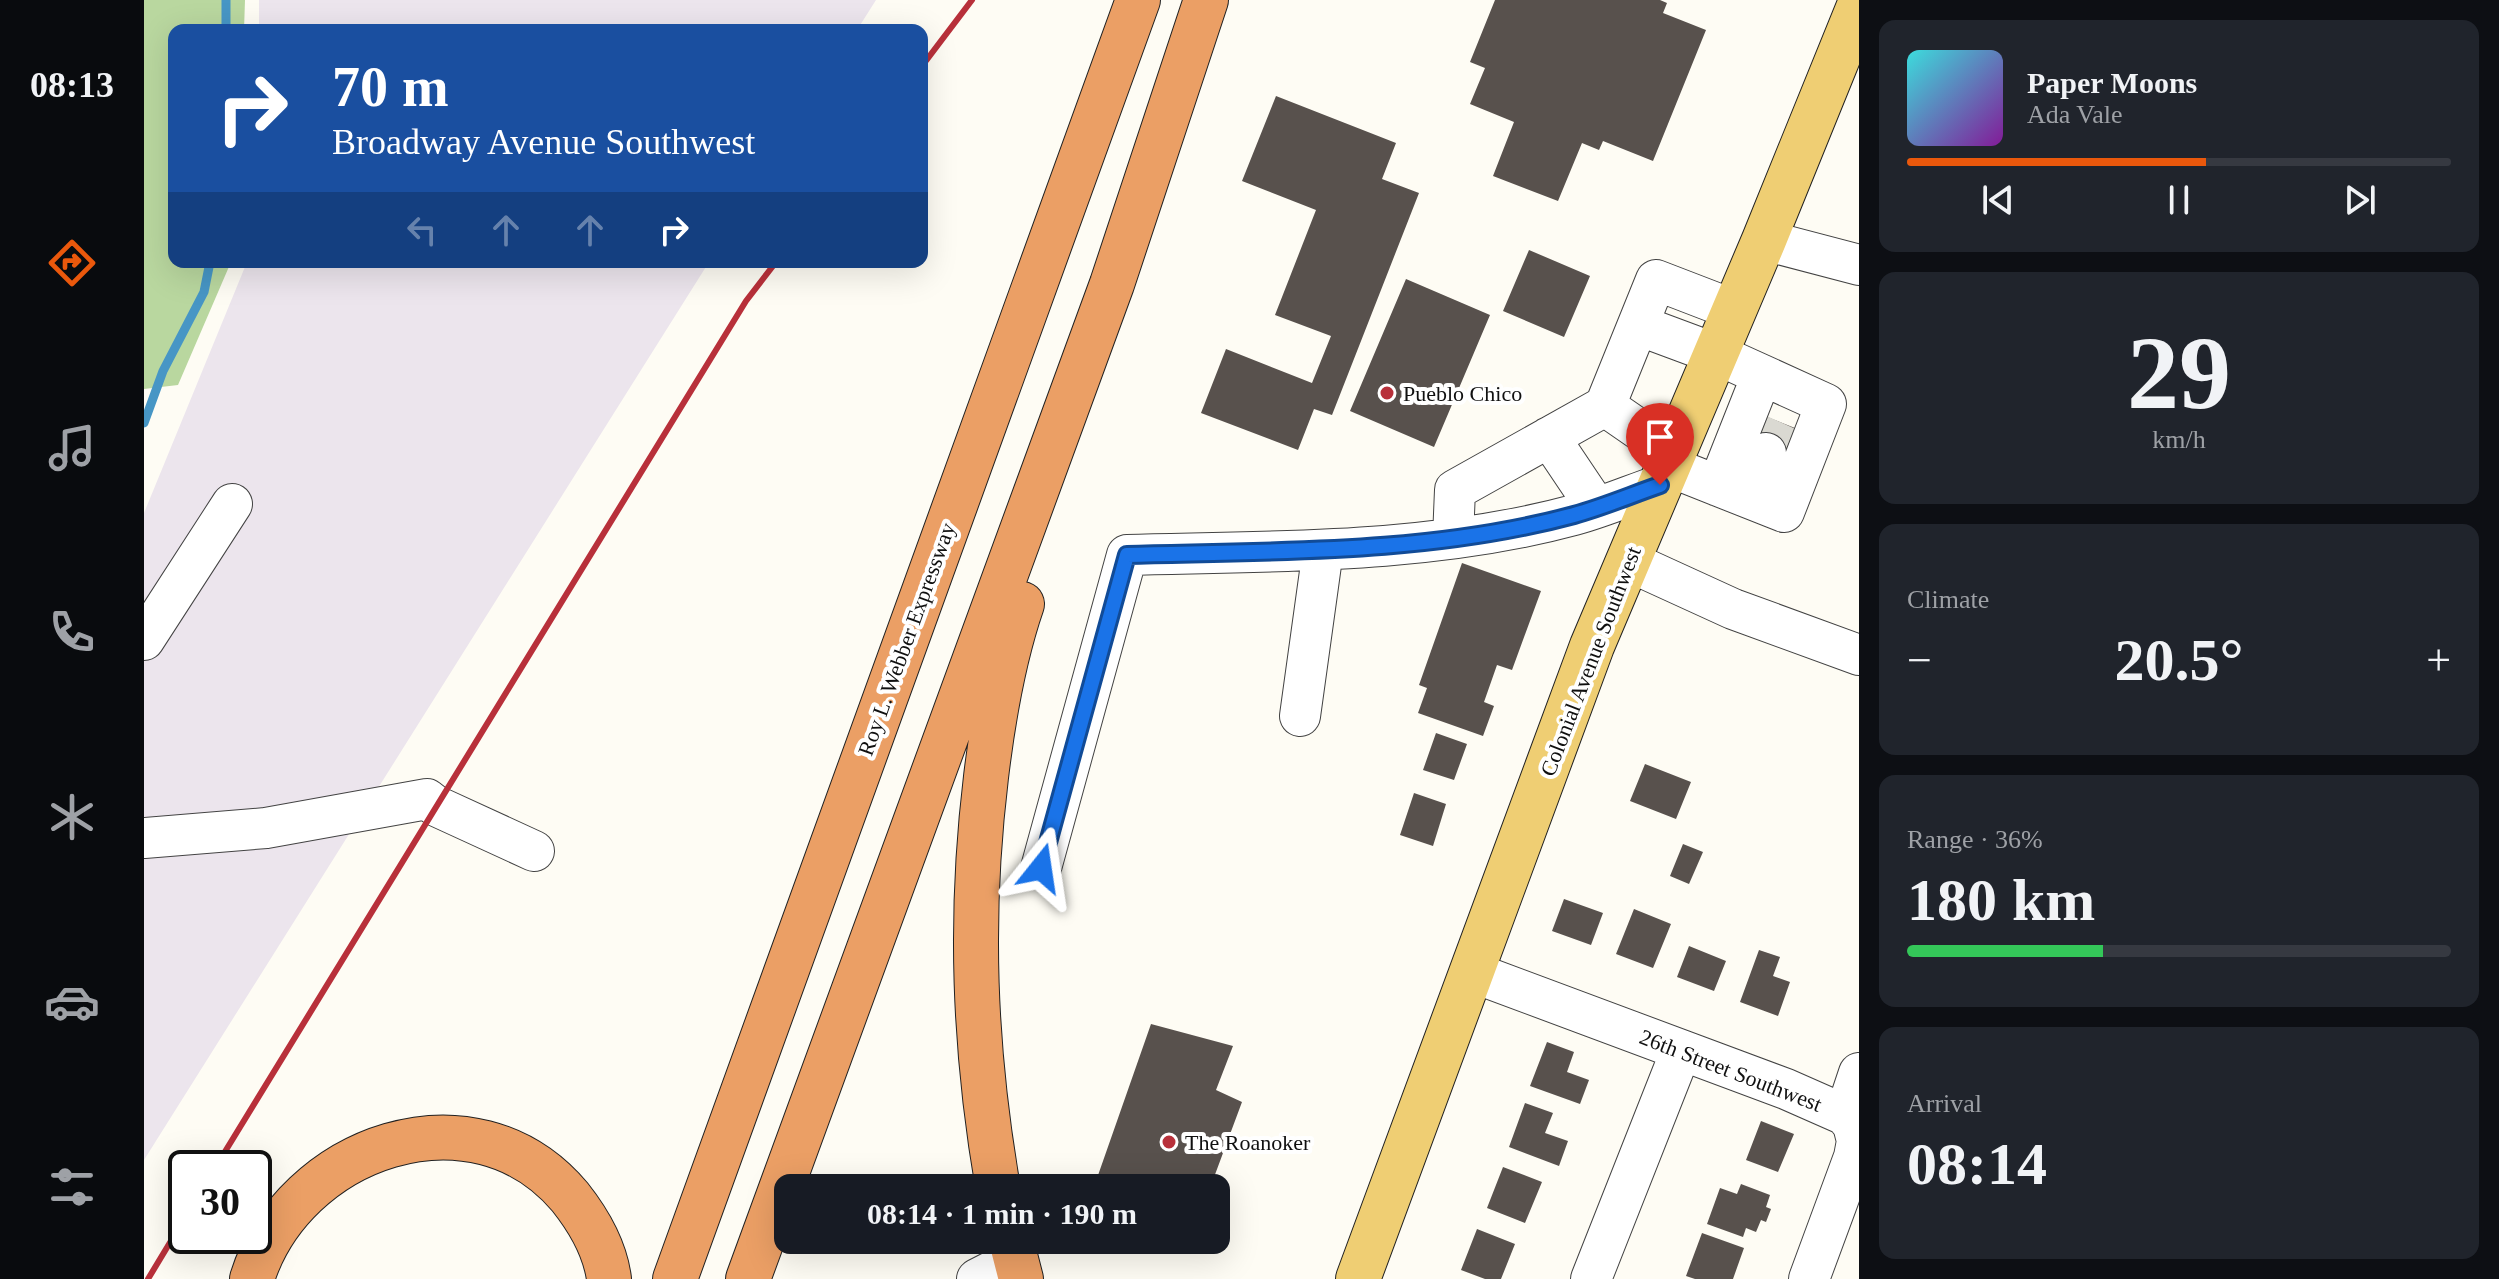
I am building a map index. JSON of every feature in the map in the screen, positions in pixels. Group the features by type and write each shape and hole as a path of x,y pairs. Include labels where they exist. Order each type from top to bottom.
{"highway":[{"name":"Roy L. Webber Expressway","path":"675,1279 1138,0"},
{"path":"748,1279 1112,284 1206,0"},
{"path":"996,1174 984,1108 976,1017 980,823 989,752 1017,617 1058,499 1112,284"},
{"path":"252,1279 270,1239 288,1214 314,1186 345,1163 379,1147 414,1138 449,1137 484,1143 510,1152 535,1166 562,1188 584,1215 595,1235 609,1279"}],"main road":[{"name":"Colonial Avenue Southwest","path":"1358,1279 1587,661 1859,6"}],"street":[{"path":"1764,240 1859,265"},
{"path":"1453,538 1455,490 1605,406 1656,280 1734,310"},
{"path":"1638,325 1716,354 1775,410"},
{"path":"1605,406 1667,468 1784,512 1826,404 1775,410"},
{"path":"1732,491 1775,410"},
{"path":"1732,491 1775,410"},
{"path":"1549,437 1596,507"},
{"path":"1494,531 1496,467"},
{"path":"1041,868 1127,555 1323,550 1453,538 1596,507 1667,468"},
{"path":"144,640 232,504"},
{"path":"1300,716 1323,550"},
{"path":"1628,561 1733,609 1859,655"},
{"path":"144,838 266,828 427,799 534,851"},
{"name":"26th Street Southwest","path":"1472,972 1786,1089 1845,1115 1853,1125 1857,1141 1844,1232 1809,1279"},
{"path":"1591,1279 1681,1051"},
{"path":"1845,1115 1859,1073"},
{"path":"977,1279 1016,1259"}],"shaded area":[{"path":"259,0 876,0 861,24 259,24"},
{"path":"245,268 705,268 144,1160 144,513"}],"green space":[{"path":"144,0 245,0 244,24 168,24 168,268 228,268 178,385 144,389"}],"building":[{"path":"1495,0 1660,0 1667,3 1663,13 1706,30 1653,161 1603,141 1599,150 1582,143 1558,201 1493,176 1514,122 1470,104 1485,68 1470,62"},
{"path":"1276,96 1396,143 1382,179 1419,193 1332,415 1314,409 1298,450 1201,413 1226,349 1312,383 1331,336 1275,315 1316,210 1242,181"},
{"path":"1529,250 1590,276 1564,337 1503,311"},
{"path":"1406,279 1490,315 1434,447 1350,411"},
{"path":"1752,411 1810,434 1798,465 1739,442"},
{"path":"1462,563 1541,591 1512,670 1497,665 1484,702 1494,706 1483,736 1418,713 1427,688 1419,685"},
{"path":"1436,733 1467,744 1454,780 1423,770"},
{"path":"1645,764 1691,782 1676,819 1630,801"},
{"path":"1414,793 1446,804 1433,846 1400,835"},
{"path":"1683,844 1703,852 1689,884 1670,876"},
{"path":"1564,899 1603,913 1591,945 1552,931"},
{"path":"1634,909 1671,924 1653,968 1616,954"},
{"path":"1689,946 1726,961 1714,991 1677,977"},
{"path":"1759,950 1780,957 1773,976 1790,982 1778,1016 1740,1002"},
{"name":"The Roanoker","path":"1151,1024 1233,1046 1216,1090 1242,1102 1215,1174 1098,1174"},
{"path":"1547,1042 1574,1052 1567,1072 1589,1080 1580,1104 1530,1086"},
{"path":"1525,1103 1553,1113 1545,1133 1568,1141 1559,1166 1509,1147"},
{"path":"1761,1121 1794,1134 1778,1172 1746,1160"},
{"path":"1503,1167 1542,1182 1525,1223 1487,1208"},
{"path":"1741,1184 1770,1195 1766,1207 1771,1209 1766,1222 1761,1220 1756,1232 1746,1228 1743,1237 1707,1224 1720,1188 1737,1194"},
{"path":"1477,1229 1515,1244 1501,1279 1485,1279 1461,1270"},
{"path":"1702,1233 1744,1248 1733,1279 1695,1279 1686,1276"}],"waterway":[{"path":"226,0 226,24"},
{"path":"144,423 163,371 204,292 209,268"}],"tunnel":[{"path":"1766,453 1780,422"}],"railway":[{"path":"928,58 972,0"},
{"path":"226,1150 746,301 771,268"},
{"path":"148,1279 168,1246"}],"place":[{"name":"Pueblo Chico","path":"1387,393"},
{"name":"The Roanoker","path":"1169,1142"}],"route":[{"path":"1041,868 1127,555 1323,550 1475,535 1573,515 1660,485"}]}
